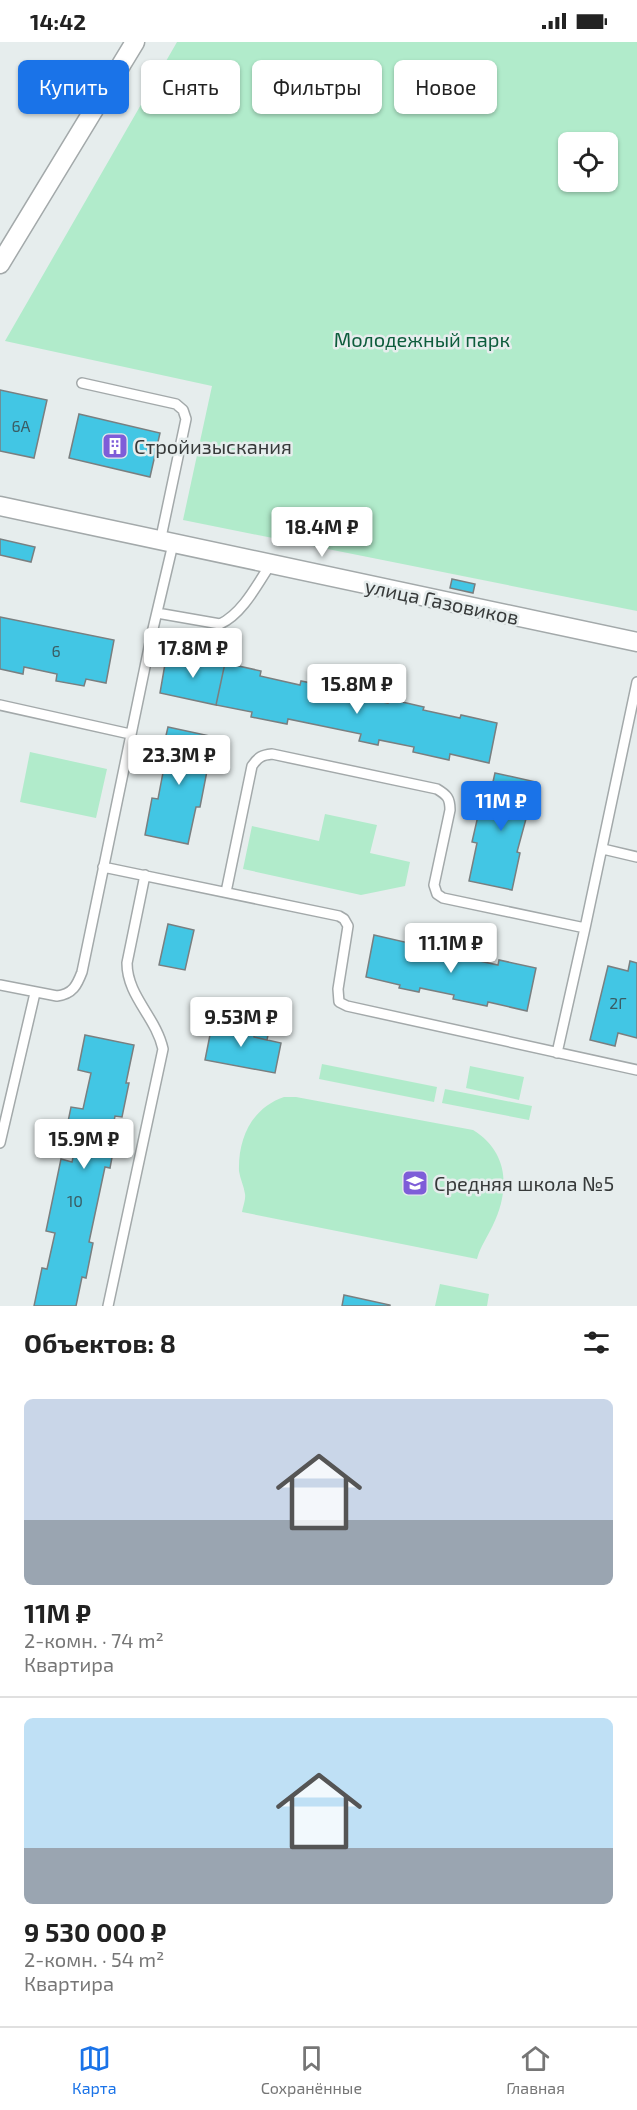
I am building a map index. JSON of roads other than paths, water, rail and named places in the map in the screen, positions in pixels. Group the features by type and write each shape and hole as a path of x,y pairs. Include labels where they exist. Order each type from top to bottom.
{"street":[{"path":"0,264 135,42"},
{"name":"улица Газовиков","path":"0,506 637,642"}],"lane":[{"path":"0,986 35,993 65,995 72,991 82,972 157,613 186,419 183,410 176,404 82,383"},
{"path":"157,613 219,624 225,622 245,602 270,565"},
{"path":"557,1053 603,849 637,682"},
{"path":"0,705 130,734"},
{"path":"226,892 252,766 263,754 272,754 437,789 446,794 450,800 450,810 434,885 437,894 443,898 585,928"},
{"path":"603,849 637,857"},
{"path":"104,867 339,916 348,926 338,996 339,1002 347,1006 637,1070"},
{"path":"108,1306 163,1049 158,1033 131,988 127,976 127,963 145,875"},
{"path":"0,1143 35,993"}],"place":[{"name":"Стройизыскания","path":"115,446"},
{"name":"Средняя школа №5","path":"415,1183"}],"park label":[{"name":"Молодежный парк","path":"422,339"}]}
